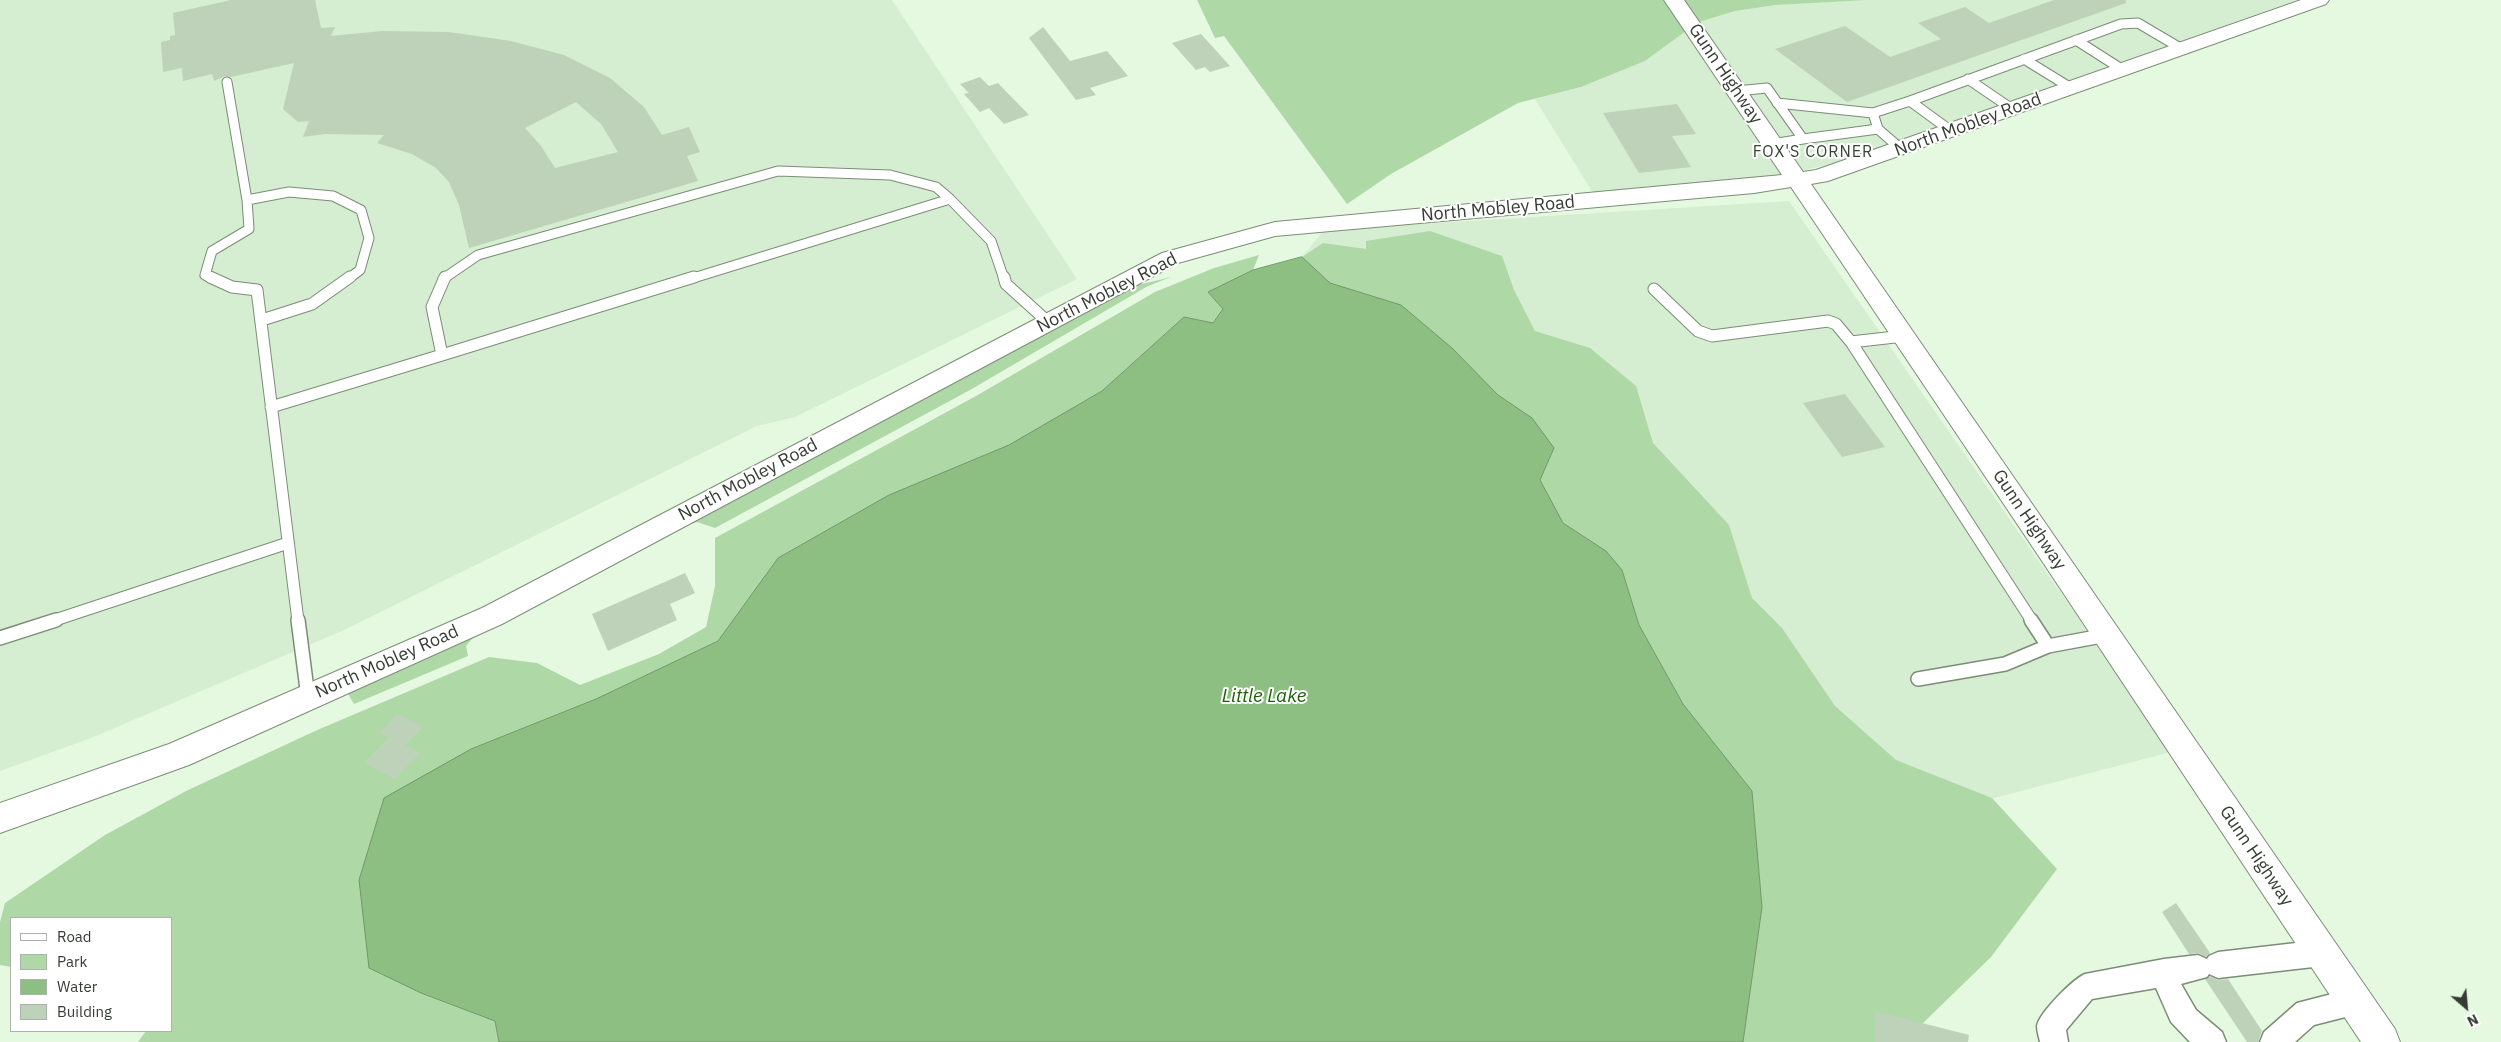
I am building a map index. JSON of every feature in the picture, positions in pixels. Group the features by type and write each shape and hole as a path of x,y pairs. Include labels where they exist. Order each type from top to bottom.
{"street":[{"name":"Gunn Highway","path":"1674,0 2382,1042"},
{"name":"North Mobley Road","path":"0,818 178,755 492,616 1170,258 1274,229 1797,180 1842,170 2319,0"},
{"path":"2054,1042 2051,1026 2085,987 2164,972 2322,953"},
{"path":"2164,972 2173,1002 2182,1017 2212,1042"},
{"path":"2274,1042 2307,1013 2355,1002"}],"lane":[{"path":"1777,103 1873,113 2121,24 2138,23 2182,48"},
{"path":"2076,40 2123,70"},
{"path":"2024,58 2071,88"},
{"path":"1968,79 2012,109"},
{"path":"227,82 247,200 249,229 212,252 205,275 232,287 257,290 308,697"},
{"path":"1736,91 1767,88 1803,139"},
{"path":"1910,101 1951,131"},
{"path":"1873,113 1878,129 1901,149"},
{"path":"1772,144 1878,129"},
{"path":"442,355 432,307 435,298 442,279 478,255 778,172 890,176 936,187 992,241 1006,284 1048,322"},
{"path":"247,200 289,192 333,196 361,210 369,238 360,270 312,304 262,320"},
{"path":"271,407 950,199"},
{"path":"1654,289 1698,331 1712,336 1828,321 1836,324 1851,342 2048,646"},
{"path":"1851,342 1904,336"},
{"path":"0,638 288,542"},
{"path":"1918,679 2005,664 2048,646 2107,635"}],"shaded area":[{"path":"0,0 892,0 1077,279 795,417 757,426 342,631 91,738 0,771"},
{"path":"1868,0 2297,0 1834,163 1801,171 1699,22 1735,11 1776,5"},
{"path":"1686,31 1783,175 1593,193 1535,99 1581,87 1645,61"},
{"path":"1789,201 2171,752 1875,829 1302,257 1324,230"}],"green space":[{"path":"1197,0 1665,0 1686,31 1645,61 1581,87 1518,103 1391,174 1347,204 1224,36 1215,38"},
{"path":"1683,0 1868,0 1776,5 1735,11 1699,22"},
{"path":"1430,231 1502,256 1514,290 1535,331 1590,348 1636,386 1653,443 1729,525 1752,598 1782,628 1835,706 1896,760 1992,798 2057,869 1991,957 1922,1024 1920,1042 1743,1042 1762,907 1752,791 1683,704 1639,625 1622,570 1606,551 1563,523 1540,480 1532,418 1498,395 1452,348 1401,305 1330,283 1302,257 1323,243 1366,249 1366,241"},
{"path":"1259,255 1253,270 1208,292 1223,309 1213,323 1184,317 1102,391 1009,446 889,495 778,558 718,641 596,699 471,749 421,993 495,1021 499,1042 138,1042 145,1032 172,1032 172,917 10,917 10,967 0,965 0,922 5,903 105,835 186,791 315,731 489,657 537,663 580,685 659,654 706,627 715,586 715,538 976,396 1155,292 1214,268"},
{"path":"1171,277 1148,286 970,390 715,528 697,522 690,524 510,618 1138,285"},
{"path":"495,626 473,638 466,646 468,656 354,704 347,692"}],"water":[{"name":"Little Lake","path":"1302,257 1330,283 1401,305 1452,348 1498,395 1532,418 1554,448 1540,480 1563,523 1606,551 1622,570 1639,625 1683,704 1752,791 1762,907 1743,1042 499,1042 495,1021 421,993 369,968 359,880 384,798 471,749 596,699 718,641 778,558 889,495 1009,445 1102,391 1184,317 1213,323 1223,309 1208,292 1253,270"}],"building":[{"path":"231,0 315,0 321,28 335,27 331,36 382,31 449,32 511,41 564,55 610,78 644,107 662,135 689,127 700,152 687,156 698,181 469,248 459,205 449,182 436,168 412,154 377,143 384,135 325,134 303,137 309,121 298,122 283,109 294,63 231,77 225,76 214,81 212,74 183,81 182,68 163,72 161,42 170,40 170,36 175,35 173,13","holes":["576,102 601,124 618,152 555,168 541,146 525,128"]},
{"path":"2054,0 2126,0 2126,3 1847,102 1775,49 1845,26 1890,57 1941,39 1918,23 1965,7 1989,23"},
{"path":"1043,27 1070,61 1107,51 1128,76 1090,88 1096,95 1076,100 1029,38"},
{"path":"1201,34 1230,66 1210,72 1205,67 1196,70 1172,43"},
{"path":"980,77 989,86 998,83 1029,115 1004,124 989,108 980,112 964,94 969,93 960,84"},
{"path":"1677,104 1696,134 1672,136 1691,167 1639,173 1603,113"},
{"path":"1845,394 1885,447 1842,457 1803,403"},
{"path":"685,573 695,593 670,604 677,620 608,651 592,614"},
{"path":"398,714 423,727 405,745 420,753 395,779 364,763 389,738 379,733"},
{"path":"2176,903 2210,953 2206,957 2198,953 2189,954 2162,912"},
{"path":"2210,976 2218,980 2228,979 2262,1031 2258,1042 2247,1042 2205,979"},
{"path":"1875,1011 1969,1035 1968,1042 1875,1042"}],"district":[{"name":"FOX'S CORNER","path":"1813,152"}]}
